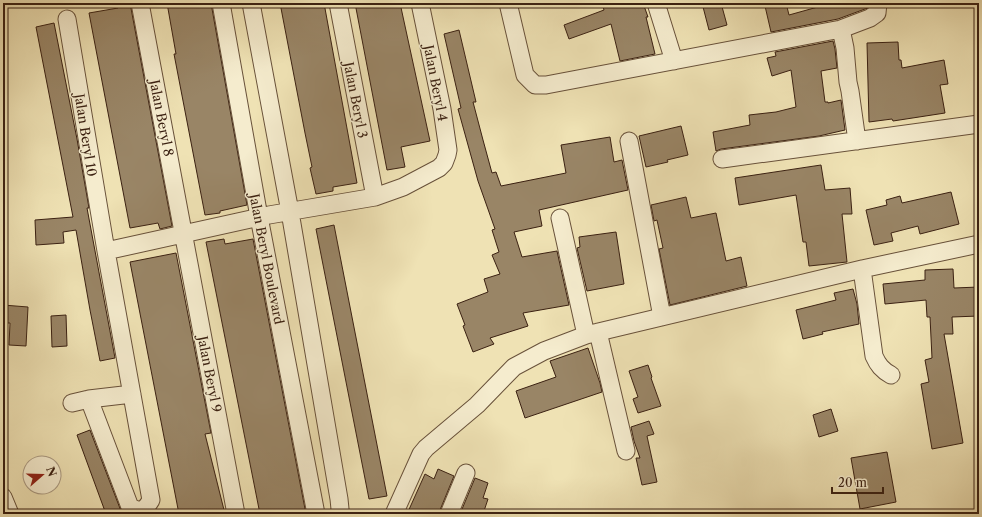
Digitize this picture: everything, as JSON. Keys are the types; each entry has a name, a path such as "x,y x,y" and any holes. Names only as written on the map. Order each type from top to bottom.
{"street":[{"name":"Jalan Beryl 8","path":"140,3 183,233"},
{"name":"Jalan Beryl Boulevard","path":"221,3 275,214 332,464 339,499 339,514"},
{"name":"Jalan Beryl Boulevard","path":"251,3 275,214 316,514"},
{"name":"Jalan Beryl 3","path":"338,3 375,197"},
{"name":"Jalan Beryl 4","path":"375,197 403,187 439,168 444,163 447,155 448,150 442,109 420,3"},
{"path":"508,3 525,75 535,85 546,85 841,29 870,18 877,13 878,3"},
{"path":"656,3 674,61"},
{"name":"Jalan Beryl 10","path":"67,19 106,251"},
{"path":"841,29 845,48 848,82 857,141"},
{"path":"722,159 979,124"},
{"path":"629,141 662,317"},
{"path":"89,399 130,507 136,510 146,508 151,500 106,251 275,214 375,197"},
{"path":"560,218 626,451"},
{"name":"Jalan Beryl 9","path":"183,233 236,514"},
{"path":"394,514 421,454 426,448 477,405 514,367 544,351 592,334 862,269 979,244"},
{"path":"862,269 874,356 878,364 885,372 891,375"},
{"path":"72,402 132,394"},
{"path":"449,514 466,473"},
{"path":"3,497 10,514"}],"building":[{"path":"117,3 130,3 172,226 160,229 158,223 130,228 89,13 118,8"},
{"path":"167,3 211,3 247,205 220,211 220,213 205,215 174,54 176,54"},
{"path":"280,3 324,3 357,183 333,187 333,191 316,194"},
{"path":"355,3 400,3 430,141 401,147 405,167 387,170"},
{"path":"602,3 643,3 648,17 646,17 655,54 620,61 611,24 569,39 564,25 604,10"},
{"path":"702,3 721,3 727,25 709,30"},
{"path":"786,3 789,15 832,3 868,3 868,8 838,19 771,32 765,6"},
{"path":"54,23 77,139 89,208 87,208 115,358 100,361 76,230 63,232 64,243 36,245 35,220 73,217 36,27"},
{"path":"459,30 476,102 473,102 483,140 492,173 496,172 501,186 566,173 561,145 610,137 614,162 622,160 628,190 539,210 542,226 514,232 522,257 557,251 569,305 523,313 528,326 490,338 494,344 473,352 463,326 465,325 457,304 488,292 484,279 500,274 492,255 499,252 492,230 495,229 478,181 458,109 461,108 444,34"},
{"path":"833,41 837,68 821,71 825,102 828,103 841,100 845,130 819,136 721,149 716,151 713,132 750,125 749,115 776,112 796,107 791,70 772,76 767,58 776,56 775,52"},
{"path":"898,42 899,60 901,60 902,68 944,60 948,84 940,85 945,113 893,121 892,119 869,122 867,43"},
{"path":"681,126 688,155 667,160 668,162 646,167 639,136"},
{"path":"821,165 825,190 850,188 852,214 842,214 847,262 809,266 806,242 803,242 796,195 739,205 735,178"},
{"path":"951,192 959,224 920,234 918,226 891,233 893,241 874,245 866,210 887,205 886,200 900,196 902,203"},
{"path":"686,197 691,218 716,213 726,261 741,257 747,286 670,305 659,249 663,248 657,220 654,221 651,205"},
{"path":"334,225 387,496 369,499 316,229"},
{"path":"616,232 624,284 587,291 577,248 580,247 579,237"},
{"path":"224,239 225,244 253,239 306,514 260,514 206,242"},
{"path":"176,253 211,433 205,434 225,514 179,514 130,262"},
{"path":"953,269 954,288 979,287 979,316 952,317 953,334 944,334 963,443 932,449 921,384 929,382 925,360 932,358 930,317 927,317 926,300 885,304 883,284 925,280 925,270"},
{"path":"853,289 857,304 859,324 822,332 823,334 803,339 796,310 836,300 834,293"},
{"path":"3,305 28,307 26,346 9,345 10,323 3,323"},
{"path":"66,315 67,346 52,347 51,316"},
{"path":"588,348 602,392 525,418 516,391 556,377 550,361"},
{"path":"648,365 661,406 638,413 633,399 638,397 629,371"},
{"path":"831,409 838,431 819,437 813,415"},
{"path":"649,421 654,434 647,436 657,482 642,485 636,458 640,458 631,427"},
{"path":"90,430 123,514 106,514 77,435"},
{"path":"887,452 896,502 860,509 851,458"},
{"path":"438,469 454,476 439,514 407,514 425,474 434,479"},
{"path":"475,478 488,483 483,498 488,499 483,514 460,514"}]}
